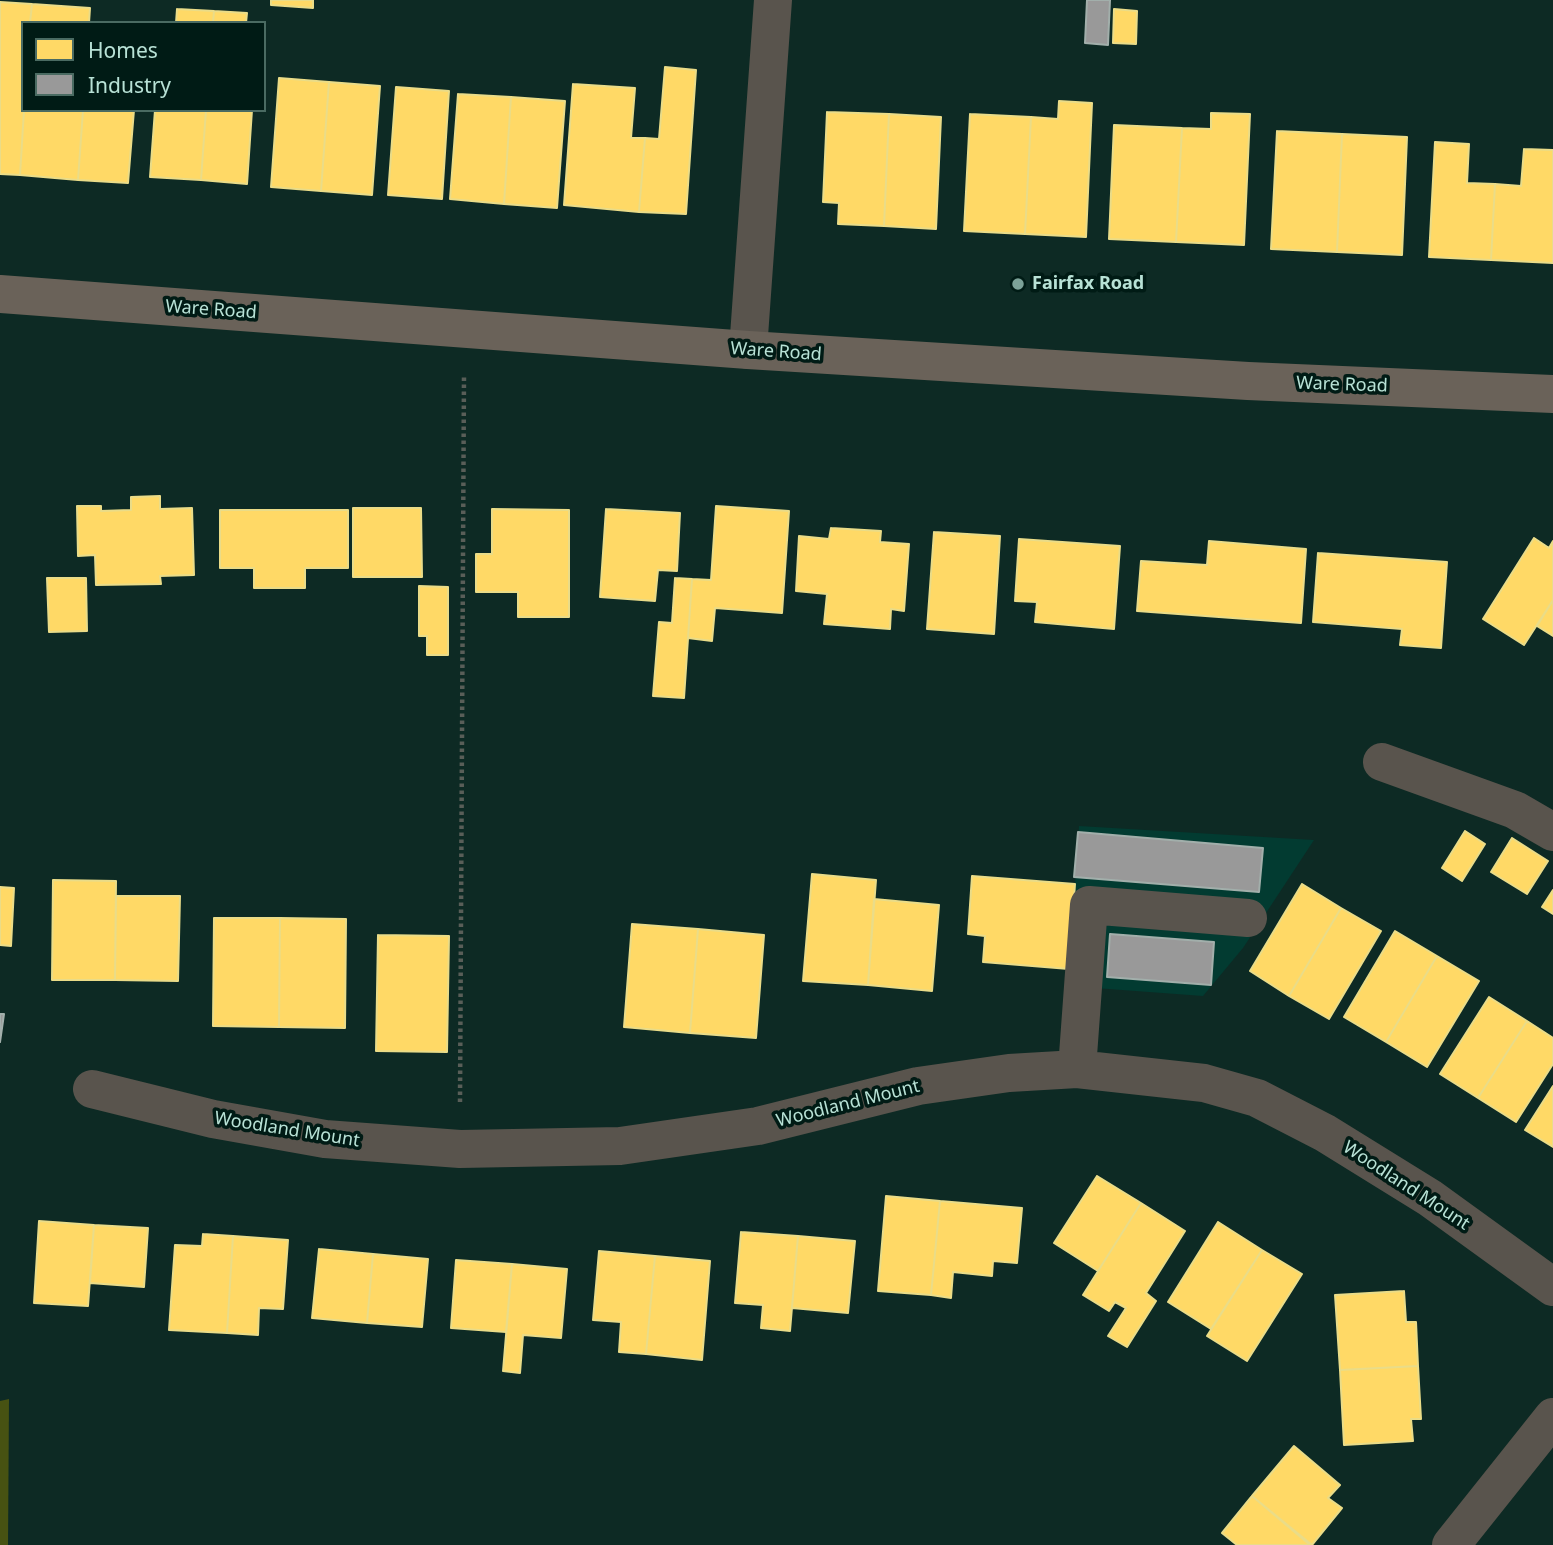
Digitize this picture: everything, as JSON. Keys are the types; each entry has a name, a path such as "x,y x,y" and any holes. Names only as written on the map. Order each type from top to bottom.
{"main road":[{"name":"Ware Road","path":"0,294 748,350 1248,381 1553,394"}],"street":[{"path":"748,350 773,0"},
{"path":"1382,762 1515,810 1553,832"},
{"path":"1077,1069 1089,905 1248,918"},
{"name":"Woodland Mount","path":"92,1089 213,1119 325,1139 460,1149 607,1147 758,1126 918,1086 1009,1073 1077,1069 1204,1083 1257,1098 1325,1133 1430,1198 1553,1287"},
{"path":"1451,1545 1553,1418"}],"path":[{"path":"460,1107 464,386"}],"shaded area":[{"path":"1079,826 1314,840 1243,948 1203,996 1068,986"}],"green space":[{"path":"9,1399 8,1545 0,1545 0,1401"}],"building: Homes":[{"path":"271,0 313,0 313,8 271,5"},
{"path":"0,2 32,4 30,21 21,21 21,112 24,112 20,175 0,174"},
{"path":"32,4 90,8 89,21 30,21"},
{"path":"177,9 214,11 213,21 176,21"},
{"path":"1114,9 1137,11 1136,44 1113,43"},
{"path":"214,11 247,13 246,21 213,21"},
{"path":"665,67 696,70 686,214 639,212 645,138 659,139"},
{"path":"279,78 329,82 321,191 271,187"},
{"path":"329,82 380,86 372,195 321,191"},
{"path":"573,84 635,88 631,138 645,138 639,212 564,205"},
{"path":"396,87 449,91 442,199 388,195"},
{"path":"458,94 511,97 504,204 450,199"},
{"path":"511,97 565,101 557,208 504,204"},
{"path":"1059,101 1092,103 1086,237 1025,234 1031,117 1058,119"},
{"path":"24,112 83,112 78,180 20,175"},
{"path":"83,112 134,112 128,183 78,180"},
{"path":"155,112 206,112 201,180 150,177"},
{"path":"206,112 252,112 247,184 201,180"},
{"path":"827,112 889,114 884,226 838,224 839,203 823,202"},
{"path":"1211,113 1250,114 1244,245 1176,242 1182,128 1211,129"},
{"path":"889,114 941,117 936,229 884,226"},
{"path":"970,114 1031,117 1025,234 964,231"},
{"path":"1114,125 1182,128 1176,242 1109,239"},
{"path":"1277,131 1342,134 1337,252 1271,249"},
{"path":"1342,134 1407,137 1402,255 1337,252"},
{"path":"1435,142 1469,144 1467,183 1495,184 1491,260 1429,257"},
{"path":"1524,149 1553,150 1553,263 1491,260 1495,184 1521,186"},
{"path":"160,496 160,509 192,508 194,575 160,576 161,584 96,585 95,555 78,556 77,506 101,506 101,511 131,510 131,497"},
{"path":"716,506 789,511 782,613 715,608 712,641 688,638 692,579 711,580"},
{"path":"353,508 421,508 422,577 353,577"},
{"path":"492,509 569,510 569,617 518,617 518,592 476,592 476,554 492,554"},
{"path":"606,509 680,513 677,571 658,570 655,601 600,597"},
{"path":"220,510 348,510 348,568 305,568 305,588 254,588 254,568 220,568"},
{"path":"831,528 881,531 880,542 909,544 904,611 891,609 890,629 824,624 827,594 796,591 799,536 829,539"},
{"path":"934,532 1000,536 994,634 927,629"},
{"path":"1534,538 1549,548 1553,541 1553,600 1524,645 1483,619"},
{"path":"1019,539 1120,546 1114,629 1035,622 1037,602 1015,601"},
{"path":"1209,541 1306,549 1301,623 1137,611 1141,561 1207,565"},
{"path":"1318,553 1447,562 1441,648 1400,645 1402,629 1313,622"},
{"path":"47,578 86,578 87,631 49,632"},
{"path":"675,578 692,579 684,698 653,696 659,622 672,623"},
{"path":"419,586 448,587 448,655 427,655 427,636 419,636"},
{"path":"1553,600 1553,636 1537,626"},
{"path":"1465,831 1485,844 1462,881 1442,868"},
{"path":"1512,838 1548,861 1527,894 1491,872"},
{"path":"812,874 876,880 868,985 803,981"},
{"path":"972,876 1075,884 1069,969 983,962 985,936 968,934"},
{"path":"53,880 116,881 115,980 52,980"},
{"path":"1302,884 1341,908 1289,996 1250,971"},
{"path":"0,887 14,888 11,946 0,945"},
{"path":"1553,890 1553,914 1542,907"},
{"path":"116,896 180,896 178,981 115,980"},
{"path":"874,899 939,905 932,991 868,985"},
{"path":"1341,908 1381,931 1329,1019 1289,996"},
{"path":"214,918 280,918 279,1027 213,1026"},
{"path":"280,918 346,919 345,1028 279,1027"},
{"path":"632,924 698,929 690,1033 624,1027"},
{"path":"698,929 764,935 756,1038 690,1033"},
{"path":"1395,931 1437,956 1386,1042 1344,1017"},
{"path":"378,935 449,936 447,1052 376,1051"},
{"path":"1437,956 1479,981 1427,1067 1386,1042"},
{"path":"1489,997 1527,1021 1478,1098 1440,1074"},
{"path":"1527,1021 1553,1038 1553,1064 1516,1122 1478,1098"},
{"path":"1553,1086 1553,1147 1525,1130"},
{"path":"1097,1176 1141,1203 1098,1271 1054,1243"},
{"path":"886,1196 940,1201 931,1295 878,1291"},
{"path":"940,1201 1022,1208 1017,1263 993,1261 992,1276 953,1272 951,1298 931,1295"},
{"path":"1141,1203 1185,1231 1146,1293 1156,1301 1127,1347 1108,1336 1126,1308 1115,1302 1109,1311 1083,1295"},
{"path":"39,1221 94,1225 88,1306 34,1303"},
{"path":"1218,1222 1262,1250 1211,1329 1168,1302"},
{"path":"94,1225 148,1228 144,1287 90,1283"},
{"path":"741,1232 798,1236 790,1331 761,1328 763,1305 735,1303"},
{"path":"203,1234 233,1236 227,1333 169,1330 175,1245 202,1246"},
{"path":"233,1236 288,1240 283,1309 259,1308 258,1335 227,1333"},
{"path":"798,1236 855,1241 848,1313 792,1308"},
{"path":"319,1249 373,1254 367,1323 312,1318"},
{"path":"1262,1250 1302,1274 1247,1361 1207,1336"},
{"path":"599,1251 655,1256 646,1354 619,1352 621,1322 593,1320"},
{"path":"373,1254 428,1259 422,1327 367,1323"},
{"path":"655,1256 710,1261 702,1360 646,1354"},
{"path":"456,1260 512,1264 506,1332 451,1328"},
{"path":"512,1264 567,1269 561,1338 523,1335 520,1373 503,1371"},
{"path":"1404,1291 1406,1322 1416,1322 1418,1366 1340,1370 1335,1295"},
{"path":"1418,1366 1421,1419 1411,1419 1413,1441 1344,1445 1340,1370"},
{"path":"1294,1446 1340,1485 1328,1498 1342,1508 1312,1545 1252,1496"},
{"path":"1252,1496 1310,1545 1237,1545 1222,1533"}],"building: Industry":[{"path":"1087,0 1110,0 1108,45 1085,43"},
{"path":"1078,832 1263,848 1259,892 1074,877"},
{"path":"1110,934 1214,942 1211,985 1107,977"},
{"path":"0,1014 4,1014 0,1042"}],"place":[{"name":"Fairfax Road","path":"1018,284"}]}
